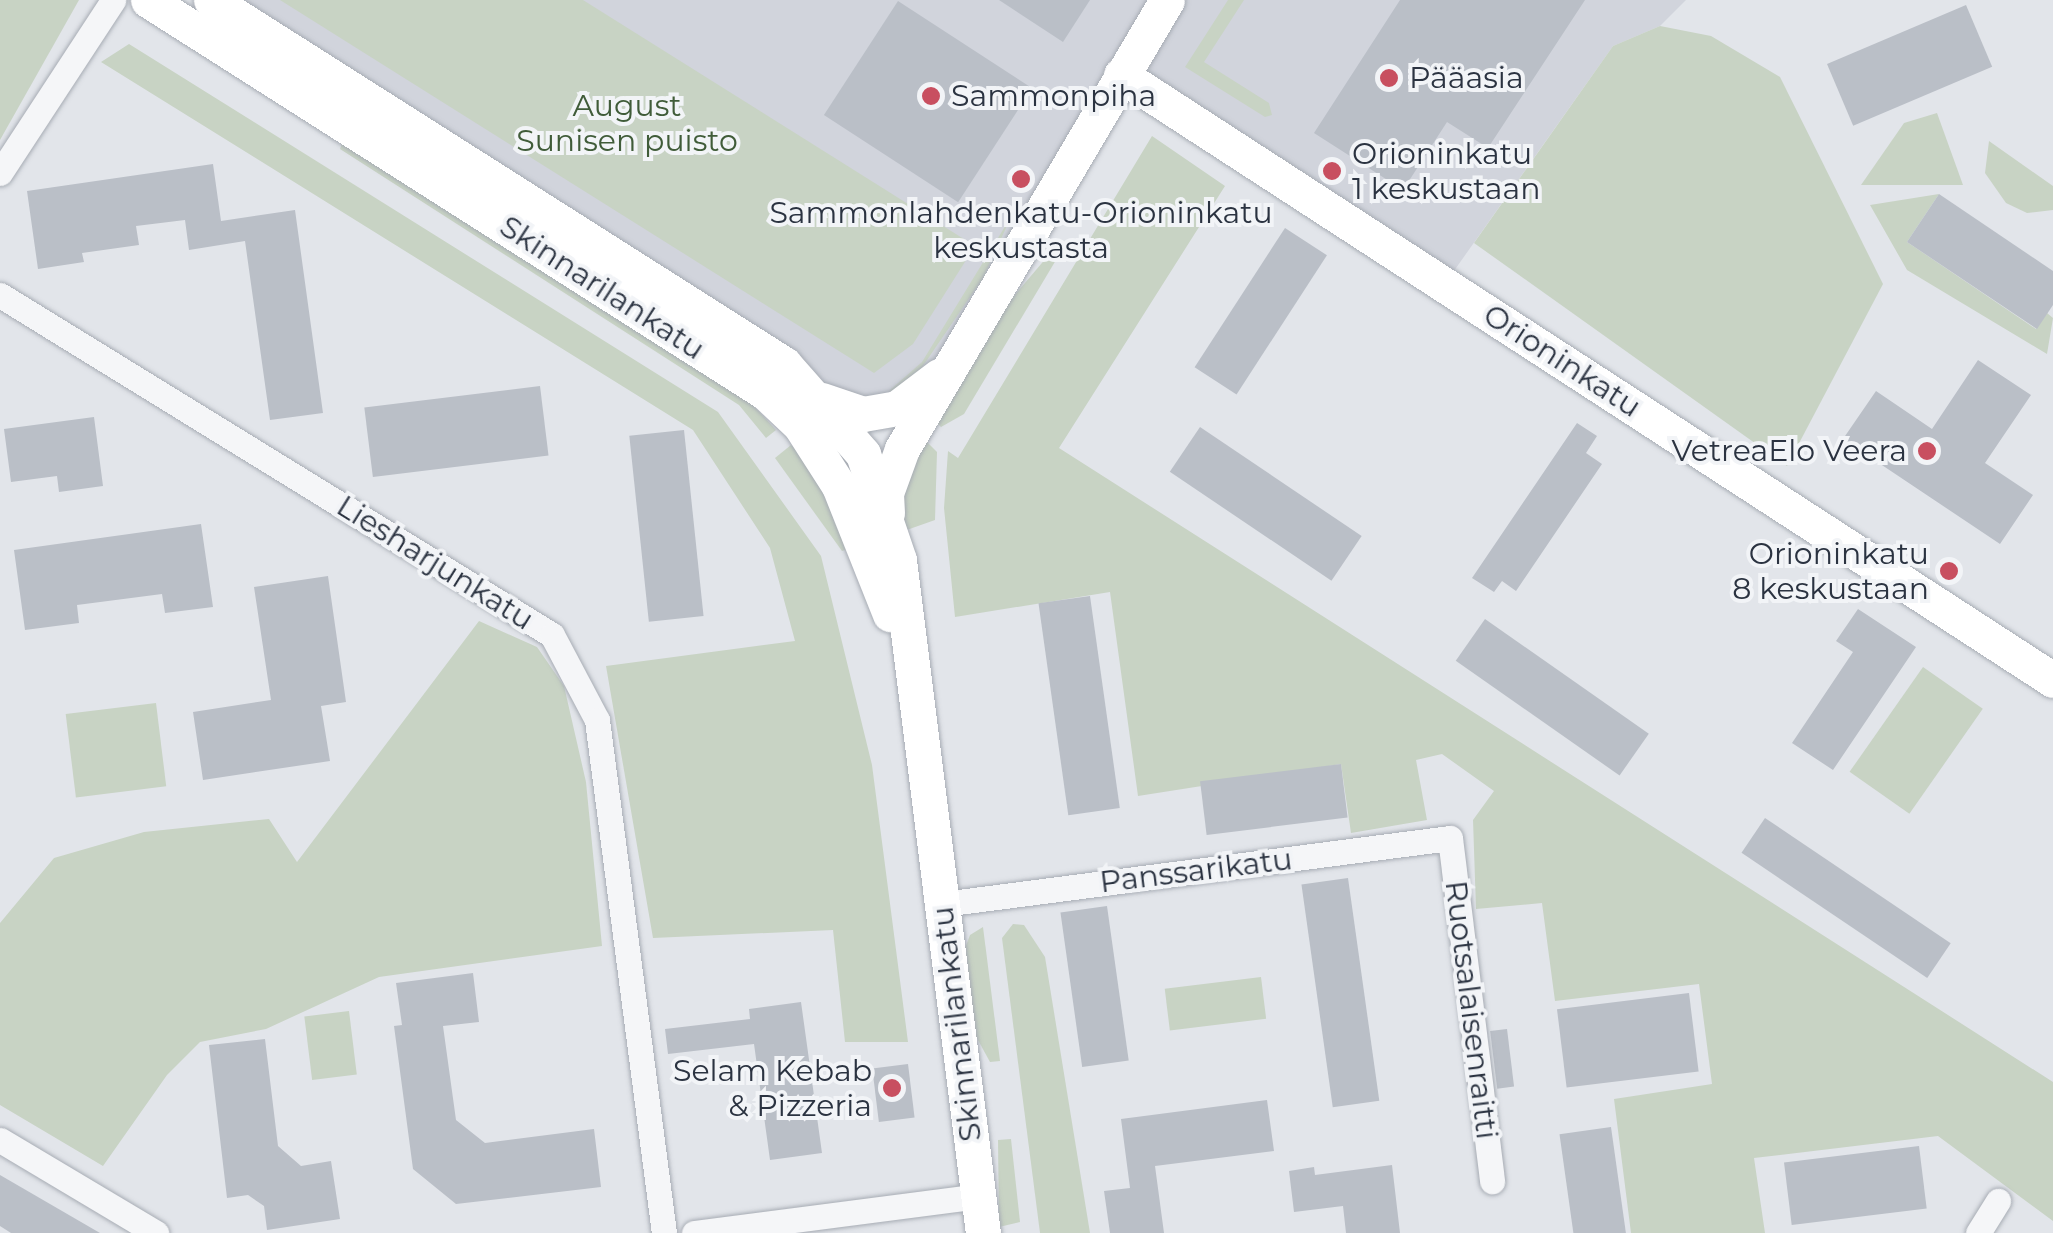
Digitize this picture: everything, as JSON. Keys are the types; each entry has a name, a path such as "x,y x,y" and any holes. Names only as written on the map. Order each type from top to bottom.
{"main road":[{"name":"Skinnarilankatu","path":"148,0 766,393 811,413 863,460 887,521 918,696 982,1233"},
{"name":"Skinnarilankatu","path":"210,0 784,364 811,413 918,696"},
{"path":"887,521 886,493 902,449 1167,0"},
{"name":"Orioninkatu","path":"1121,74 2053,680"},
{"path":"846,504 863,460 896,408 944,372"},
{"path":"811,413 863,414 896,408"},
{"path":"863,460 902,449"}],"street":[{"path":"0,172 113,0"},
{"name":"Liesharjunkatu","path":"0,294 552,635 597,720 664,1233"},
{"name":"Panssarikatu","path":"942,904 1450,838"},
{"name":"Ruotsalaisenraitti","path":"1450,838 1492,1181"},
{"path":"0,1140 156,1233"},
{"path":"694,1233 978,1196"},
{"path":"1978,1233 1998,1202"}],"shaded area":[{"path":"211,0 1686,0 1660,26 1613,46 1444,285 1121,75 944,372 863,414"}],"green space":[{"path":"0,0 79,0 0,140"},
{"name":"August Sunisen puisto","path":"280,0 583,0 975,246 913,344 874,373"},
{"path":"1228,0 1244,0 1204,62 1269,103 1272,115 1265,117 1185,67"},
{"path":"1660,26 1711,36 1780,77 1883,284 1787,466 1474,243 1613,46"},
{"path":"129,44 718,412 821,556 872,765 908,1042 845,1042 833,930 653,938 606,666 795,641 770,548 693,430 101,62"},
{"path":"1937,113 1963,185 1861,185 1904,123"},
{"path":"1152,136 1225,186 1059,448 2053,1082 2053,1221 1938,1136 1754,1158 1765,1233 1631,1233 1614,1099 1712,1084 1699,984 1555,1001 1542,903 1476,909 1473,820 1494,791 1442,754 1416,760 1427,820 1351,833 1341,764 1138,796 1110,592 955,617 944,508 948,451 958,458"},
{"path":"344,138 743,394 776,430 766,438 739,405 340,149"},
{"path":"1989,141 2053,186 2053,210 2027,213 2006,203 1985,173"},
{"path":"1939,194 1907,242 2036,329 2047,313 2053,318 2047,354 1907,270 1870,205"},
{"path":"1012,215 983,278 912,382 893,398 890,390 922,362"},
{"path":"1047,257 1056,260 964,414 941,427 936,422 997,316"},
{"path":"922,437 937,452 935,520 901,532 896,513"},
{"path":"791,445 806,459 855,547 842,551 775,458"},
{"path":"479,621 537,647 564,686 586,782 602,946 379,977 266,1029 200,1042 167,1075 103,1166 0,1105 0,923 54,858 144,832 269,819 297,862"},
{"path":"1923,667 1983,709 1909,814 1850,772"},
{"path":"156,703 166,786 76,797 66,714"},
{"path":"1013,924 1024,925 1045,957 1090,1233 1040,1233 1002,938"},
{"path":"983,927 1000,1061 990,1062 973,1031 964,951 970,935"},
{"path":"1261,977 1266,1019 1170,1031 1165,989"},
{"path":"349,1011 357,1075 312,1080 304,1016"},
{"path":"1011,1139 1020,1222 999,1227 998,1140"}],"building":[{"path":"999,0 1090,0 1063,42"},
{"path":"1400,0 1585,0 1488,148 1447,122 1403,190 1314,133"},
{"name":"Sammonpiha","path":"898,1 1032,88 958,202 824,115"},
{"path":"1966,5 1992,67 1853,126 1827,64"},
{"path":"213,164 221,221 295,210 323,413 270,420 245,241 189,250 185,220 136,226 139,245 82,253 84,262 38,269 27,191"},
{"path":"1939,194 2053,271 2053,305 2037,329 1907,242"},
{"path":"1285,228 1327,255 1237,394 1195,367"},
{"name":"VetreaElo Veera","path":"1978,360 2031,395 1985,463 2033,495 2000,544 1843,439 1876,391 1932,429"},
{"path":"540,386 549,455 373,477 364,408"},
{"path":"94,417 103,486 59,492 57,476 11,482 4,429"},
{"path":"1577,423 1597,436 1586,453 1602,464 1516,591 1502,581 1494,592 1472,578"},
{"path":"1200,427 1362,536 1331,581 1170,472"},
{"path":"684,430 704,616 649,622 629,436"},
{"path":"201,524 213,607 165,613 162,594 77,605 79,623 25,630 14,550"},
{"path":"328,576 346,702 321,706 330,761 203,780 193,712 271,700 254,587"},
{"path":"1090,596 1120,808 1068,815 1039,603"},
{"path":"1858,609 1916,647 1833,770 1792,743 1853,652 1836,641"},
{"path":"1485,619 1649,734 1620,775 1456,661"},
{"path":"1341,764 1348,818 1207,835 1200,781"},
{"path":"1765,818 1951,943 1927,978 1742,853"},
{"path":"1348,878 1379,1101 1333,1107 1301,885"},
{"path":"1107,906 1129,1060 1082,1067 1060,913"},
{"path":"473,973 479,1022 443,1026 456,1120 485,1143 594,1129 601,1187 456,1204 413,1169 394,1026 402,1025 396,983"},
{"path":"1689,993 1699,1071 1567,1088 1557,1009"},
{"path":"801,1002 822,1153 770,1160 754,1044 668,1054 665,1029 750,1019 749,1009"},
{"path":"1507,1029 1514,1087 1497,1089 1490,1031"},
{"path":"265,1039 278,1146 301,1166 331,1161 340,1219 267,1230 264,1206 248,1195 227,1198 209,1045"},
{"path":"908,1064 915,1118 879,1122 872,1068"},
{"path":"1267,1100 1274,1151 1155,1166 1164,1233 1110,1233 1104,1191 1130,1188 1121,1119"},
{"path":"1611,1127 1626,1233 1573,1233 1560,1134"},
{"path":"1919,1146 1927,1209 1792,1225 1784,1163"},
{"path":"1392,1165 1400,1233 1346,1233 1343,1206 1294,1212 1289,1171 1314,1167 1315,1175"},
{"path":"0,1175 100,1233 11,1233 0,1226"}],"place":[{"name":"Pääasia","path":"1389,78"},
{"name":"Sammonpiha","path":"931,96"},
{"name":"Orioninkatu 1 keskustaan","path":"1332,171"},
{"name":"Sammonlahdenkatu-Orioninkatu keskustasta","path":"1021,179"},
{"name":"VetreaElo Veera","path":"1927,451"},
{"name":"Orioninkatu 8 keskustaan","path":"1949,571"},
{"name":"Selam Kebab & Pizzeria","path":"892,1088"}]}
